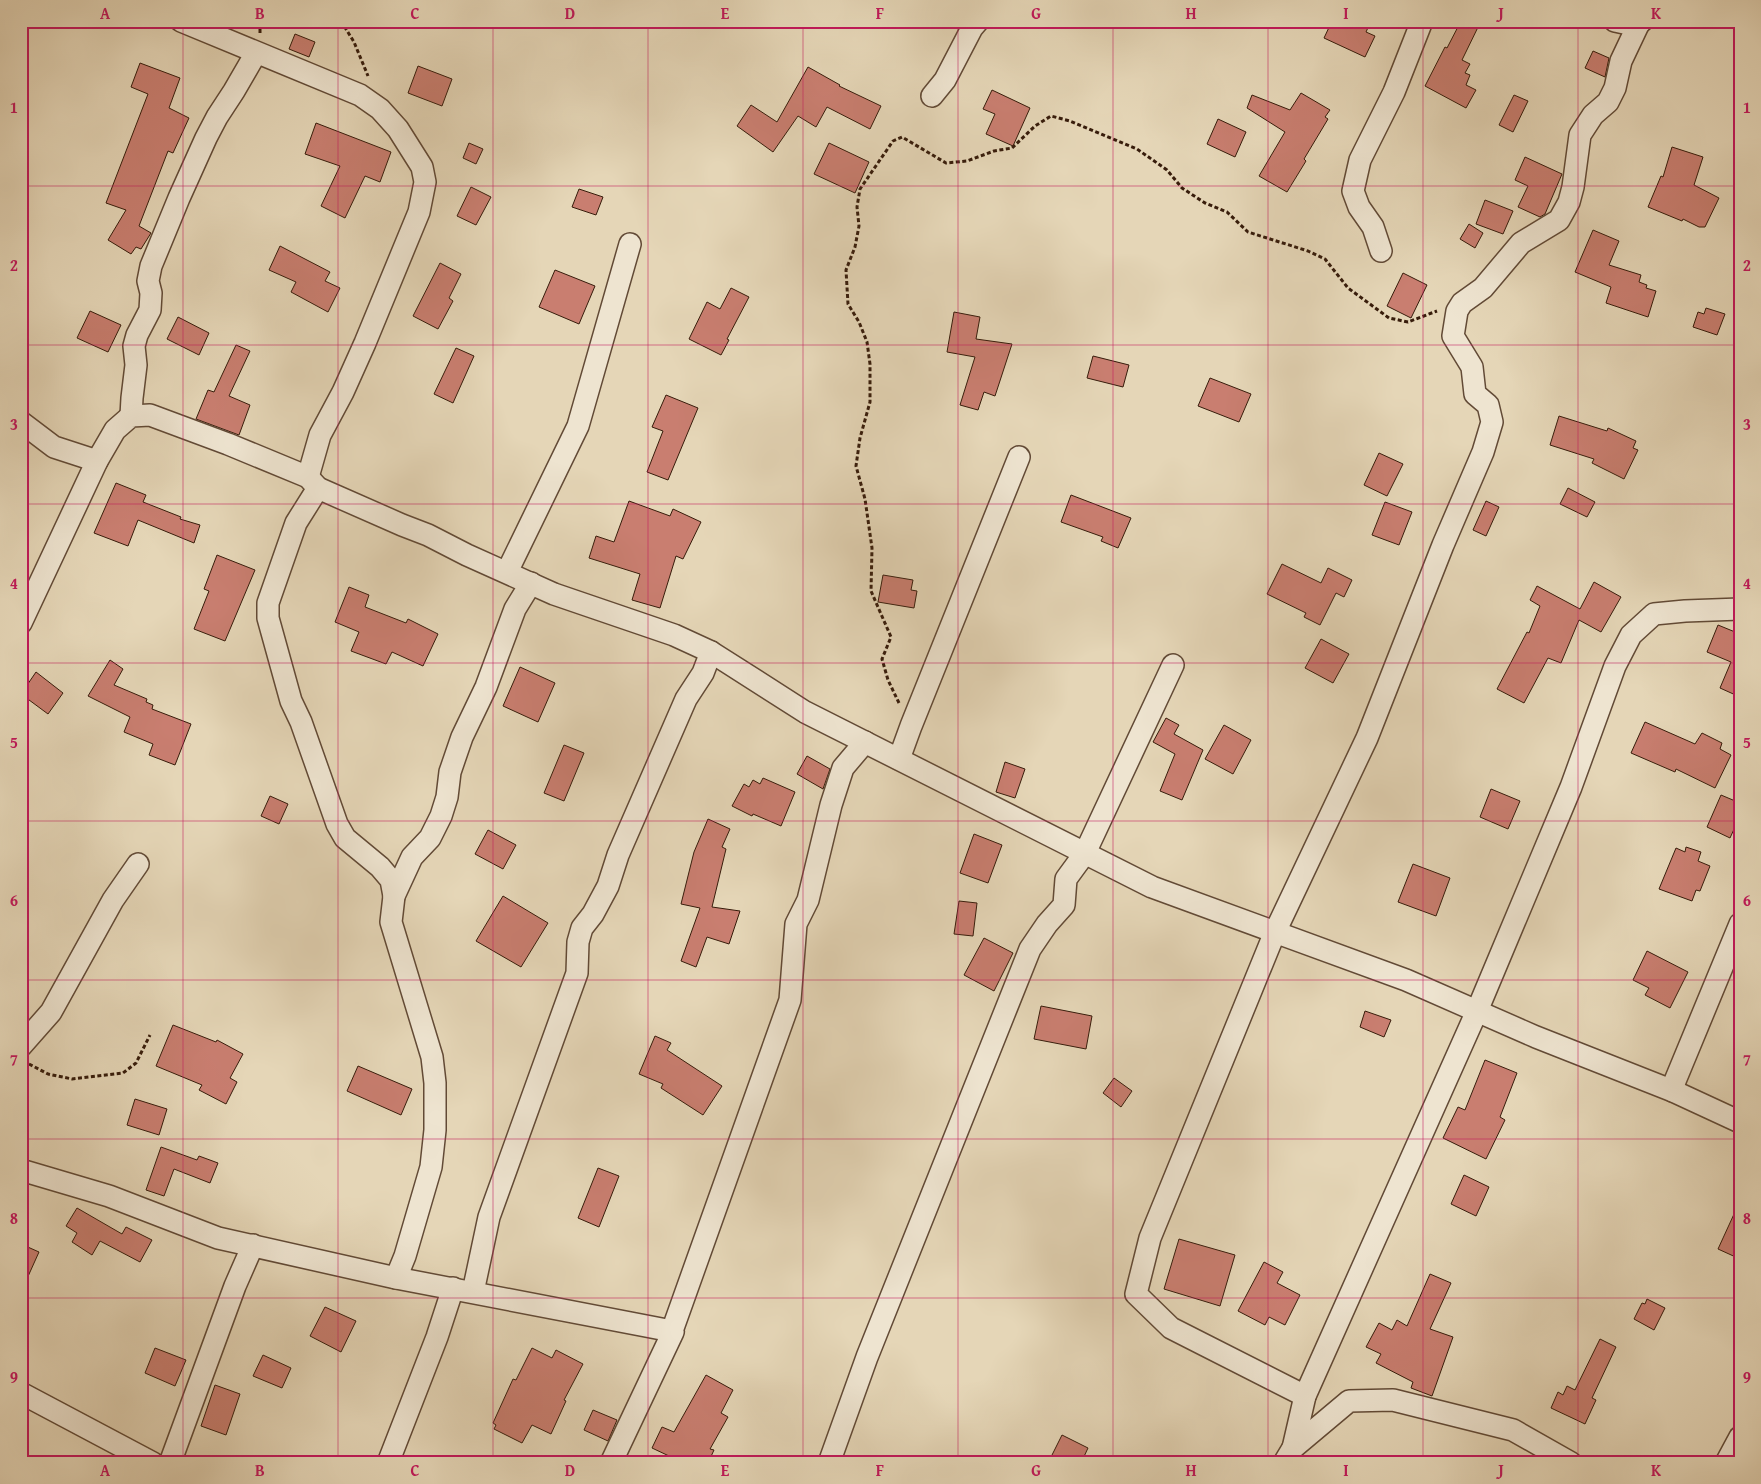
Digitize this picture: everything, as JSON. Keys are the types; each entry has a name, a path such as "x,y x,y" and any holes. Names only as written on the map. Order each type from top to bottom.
{"street":[{"path":"181,21 360,95 380,110 398,129 422,167 425,182 419,212 365,343 343,392 320,434 313,482 296,523 268,603 268,618 291,701 301,722 337,824 346,838 380,867 391,880 394,896 391,922 432,1057 435,1083 435,1130 430,1167 405,1256 396,1278"},
{"path":"932,96 945,80 972,28 978,21"},
{"path":"1381,252 1373,227 1359,206 1353,191 1360,160 1394,92 1422,21"},
{"path":"1615,21 1630,24 1640,22"},
{"path":"1305,1396 1171,1328 1136,1294 1150,1238 1275,932 1367,738 1444,545 1484,452 1492,422 1488,405 1475,394 1472,366 1453,336 1457,311 1462,303 1482,288 1521,243 1559,220 1569,202 1573,187 1580,135 1593,115 1608,102 1616,88 1620,61 1640,22"},
{"path":"131,416 136,365 134,346 137,335 150,310 151,293 148,281 151,266 178,198 206,138 256,52"},
{"path":"507,572 578,426 630,244"},
{"path":"21,623 96,461 115,430 131,416 150,415 228,444 554,594 674,634 711,652 805,712 1152,888 1406,980 1536,1037 1740,1110"},
{"path":"21,422 54,447 96,461"},
{"path":"899,759 1019,457"},
{"path":"394,896 412,857 430,838 441,816 447,797 450,772 462,737 486,687 515,609 531,583"},
{"path":"1289,1455 1305,1396 1477,1011 1571,787 1615,666 1631,635 1654,614 1685,610 1740,609"},
{"path":"388,1463 437,1337 463,1290 577,973 578,942 582,928 593,914 608,886 618,855 686,699 703,673 711,652"},
{"path":"829,1463 867,1357 1030,949 1047,924 1064,904 1066,879 1085,853 1173,666"},
{"path":"611,1463 674,1332 672,1331 790,1000 796,924 808,900 834,796 843,768 865,742"},
{"path":"21,1046 51,1012 113,900 138,864"},
{"path":"1674,1086 1740,924"},
{"path":"1674,1086 1740,1122"},
{"path":"21,1170 109,1196 218,1238 396,1278 672,1331"},
{"path":"170,1463 235,1286 253,1245"},
{"path":"21,1393 153,1463"},
{"path":"1289,1455 1349,1402 1392,1400 1513,1430 1571,1463"},
{"path":"1726,1463 1740,1437"}],"path":[{"path":"341,21 354,42 380,110"},
{"path":"911,726 888,680 882,659 891,637 871,591 872,548 856,466 860,438 870,402 870,364 867,342 859,322 848,304 846,287 846,270 855,247 859,226 857,207 860,189 893,141 902,137 946,163 967,161 1012,148 1035,126 1051,116 1070,121 1136,149 1167,170 1182,188 1205,203 1227,212 1248,232 1308,251 1325,259 1348,288 1389,318 1408,322 1429,313 1462,303"},
{"path":"21,1061 48,1074 72,1079 123,1073 136,1063 150,1035"}],"building":[{"path":"1332,21 1371,21 1366,32 1375,36 1365,57 1324,38"},
{"path":"1461,21 1481,21 1462,60 1470,64 1465,73 1470,75 1466,85 1476,90 1466,108 1425,86"},
{"path":"295,34 315,42 309,57 289,49"},
{"path":"1593,51 1609,58 1605,77 1585,68"},
{"path":"140,63 180,78 169,108 189,118 173,153 168,151 139,226 151,233 141,249 136,247 131,254 108,240 126,210 106,203 148,94 131,87"},
{"path":"418,66 452,79 442,106 408,93"},
{"path":"808,67 839,86 881,106 870,129 827,107 816,127 798,116 773,152 737,126 751,105 777,122"},
{"path":"992,90 1030,108 1013,146 986,134 995,114 983,109"},
{"path":"1301,93 1330,110 1325,117 1328,119 1304,159 1306,161 1287,192 1259,176 1285,132 1247,108 1252,95 1290,110"},
{"path":"1514,95 1528,101 1513,132 1499,125"},
{"path":"1218,119 1246,132 1235,157 1207,144"},
{"path":"316,123 391,152 380,182 365,176 345,218 321,206 340,166 305,154"},
{"path":"469,143 483,149 476,164 463,158"},
{"path":"829,143 869,162 855,193 814,174"},
{"path":"1672,147 1703,157 1694,185 1719,198 1705,227 1699,227 1683,219 1682,221 1648,207 1661,176 1663,177"},
{"path":"1525,157 1562,174 1545,214 1540,217 1518,207 1528,186 1515,180"},
{"path":"471,187 491,197 476,225 457,216"},
{"path":"579,189 603,197 596,215 572,207"},
{"path":"1485,200 1513,211 1503,234 1476,224"},
{"path":"1469,224 1483,233 1475,248 1460,239"},
{"path":"1593,230 1619,241 1609,265 1641,275 1639,282 1647,285 1646,288 1656,291 1648,317 1606,303 1611,287 1575,272"},
{"path":"280,246 330,272 325,281 340,288 328,312 291,292 296,282 269,270"},
{"path":"440,263 461,274 449,298 453,301 438,329 413,316"},
{"path":"555,270 595,286 579,324 539,307"},
{"path":"1403,273 1427,285 1411,318 1387,306"},
{"path":"731,288 749,297 727,339 729,340 721,355 689,339 707,302 720,309"},
{"path":"1706,308 1725,314 1717,335 1693,327 1698,312 1704,314"},
{"path":"90,311 121,325 108,352 77,338"},
{"path":"954,312 980,317 976,339 1012,344 995,396 984,392 978,410 960,405 975,357 947,352"},
{"path":"178,317 209,333 199,355 167,339"},
{"path":"236,345 250,351 229,396 250,405 239,435 196,419 208,390 214,392"},
{"path":"456,348 474,356 453,403 434,394"},
{"path":"1093,356 1129,365 1123,387 1087,378"},
{"path":"1210,378 1251,394 1239,422 1198,406"},
{"path":"666,395 698,408 668,480 647,472 663,431 652,427"},
{"path":"1559,416 1607,431 1608,428 1636,441 1633,448 1638,450 1624,479 1592,463 1594,459 1550,445"},
{"path":"1379,453 1403,464 1387,496 1364,485"},
{"path":"116,483 146,495 143,502 181,517 180,519 200,525 194,543 138,520 128,546 94,533"},
{"path":"1568,488 1595,502 1587,517 1560,504"},
{"path":"1071,495 1131,518 1118,548 1101,541 1103,537 1061,522"},
{"path":"629,501 670,516 673,509 701,522 683,559 676,556 660,608 632,600 640,574 589,558 596,536 614,542"},
{"path":"1486,501 1499,507 1486,536 1473,530"},
{"path":"1385,502 1412,512 1399,545 1372,535"},
{"path":"217,555 255,570 225,641 194,629 209,591 204,589"},
{"path":"1282,564 1321,583 1328,568 1352,580 1344,597 1336,593 1320,625 1304,617 1306,613 1267,594"},
{"path":"883,575 913,580 911,590 917,591 914,608 878,602"},
{"path":"1594,582 1621,597 1601,632 1579,620 1561,663 1548,658 1524,703 1497,689 1527,632 1529,633 1540,606 1530,600 1537,586 1580,609"},
{"path":"349,587 369,595 365,607 406,623 408,619 438,634 423,666 392,652 386,664 351,651 359,632 335,622"},
{"path":"1718,625 1740,634 1740,697 1720,688 1731,662 1707,652"},
{"path":"1321,639 1349,654 1333,683 1305,668"},
{"path":"110,660 123,669 114,685 147,699 146,702 153,705 152,709 191,724 175,765 149,755 153,744 124,732 130,717 88,696"},
{"path":"520,667 555,683 538,722 503,706"},
{"path":"36,672 63,693 48,714 21,694"},
{"path":"1166,718 1179,725 1174,734 1203,750 1182,800 1160,791 1175,754 1153,742"},
{"path":"1645,722 1695,744 1702,733 1722,743 1720,749 1731,755 1715,788 1676,769 1675,772 1631,753"},
{"path":"1224,725 1251,740 1233,774 1205,759"},
{"path":"564,745 584,753 564,801 544,793"},
{"path":"807,756 830,769 823,789 797,774"},
{"path":"1005,762 1025,769 1015,798 996,792"},
{"path":"763,778 795,792 781,826 753,814 752,816 732,806 744,784 749,787 753,780 760,784"},
{"path":"1491,789 1520,801 1508,829 1480,817"},
{"path":"1721,795 1740,803 1740,816 1730,838 1707,827"},
{"path":"270,796 288,804 279,824 261,816"},
{"path":"708,819 730,829 722,847 726,849 712,907 740,911 729,944 707,937 696,967 681,961 700,908 681,904 694,852"},
{"path":"488,830 516,845 503,869 475,854"},
{"path":"974,834 1002,845 988,883 960,873"},
{"path":"1686,847 1701,852 1698,861 1710,866 1700,891 1696,890 1692,901 1659,889 1676,848 1685,852"},
{"path":"1413,864 1450,878 1436,916 1398,902"},
{"path":"503,896 548,923 521,967 476,941"},
{"path":"959,901 977,903 973,936 954,934"},
{"path":"984,938 1013,953 994,991 964,975"},
{"path":"1647,951 1688,972 1670,1008 1645,995 1649,988 1633,980"},
{"path":"1041,1006 1092,1016 1086,1049 1034,1039"},
{"path":"1365,1011 1391,1020 1384,1037 1360,1027"},
{"path":"173,1025 216,1042 217,1040 243,1054 230,1078 237,1082 226,1104 199,1090 202,1085 156,1066"},
{"path":"655,1036 671,1043 667,1050 722,1086 703,1115 661,1088 663,1084 639,1074"},
{"path":"1485,1060 1517,1073 1500,1117 1505,1120 1486,1159 1443,1138 1458,1107 1465,1110"},
{"path":"358,1066 412,1089 401,1115 347,1091"},
{"path":"1114,1078 1132,1091 1121,1107 1103,1093"},
{"path":"135,1099 167,1109 159,1135 127,1125"},
{"path":"161,1147 197,1160 199,1156 218,1163 210,1183 174,1169 164,1196 146,1190"},
{"path":"598,1168 619,1176 599,1227 578,1218"},
{"path":"1464,1175 1489,1187 1476,1216 1451,1204"},
{"path":"1740,1201 1740,1259 1718,1249"},
{"path":"77,1208 122,1234 126,1227 152,1240 140,1262 100,1241 92,1255 72,1242 77,1233 66,1226"},
{"path":"1179,1239 1235,1255 1220,1306 1164,1289"},
{"path":"21,1244 39,1252 21,1292"},
{"path":"1264,1262 1283,1272 1277,1283 1300,1295 1285,1325 1269,1317 1265,1325 1238,1311"},
{"path":"1430,1274 1451,1283 1430,1329 1453,1337 1432,1396 1411,1388 1413,1382 1376,1363 1381,1354 1366,1347 1379,1323 1392,1330 1397,1320 1407,1326"},
{"path":"1647,1299 1665,1308 1654,1330 1634,1319 1642,1303 1645,1304"},
{"path":"325,1307 356,1321 341,1352 310,1336"},
{"path":"1600,1339 1616,1347 1592,1398 1596,1400 1585,1424 1551,1408 1558,1392 1563,1395 1567,1386 1575,1390"},
{"path":"155,1348 186,1360 175,1386 145,1373"},
{"path":"532,1348 552,1358 556,1350 583,1364 564,1400 566,1401 551,1434 532,1425 522,1443 494,1429 496,1425 493,1423 513,1379 516,1380"},
{"path":"263,1355 291,1368 282,1388 253,1376"},
{"path":"706,1375 733,1390 721,1413 728,1417 710,1449 714,1450 708,1463 684,1463 652,1448 662,1427 674,1432"},
{"path":"215,1385 240,1394 226,1435 201,1426"},
{"path":"593,1410 617,1420 608,1441 584,1430"},
{"path":"1062,1435 1088,1448 1081,1463 1048,1463"}]}
